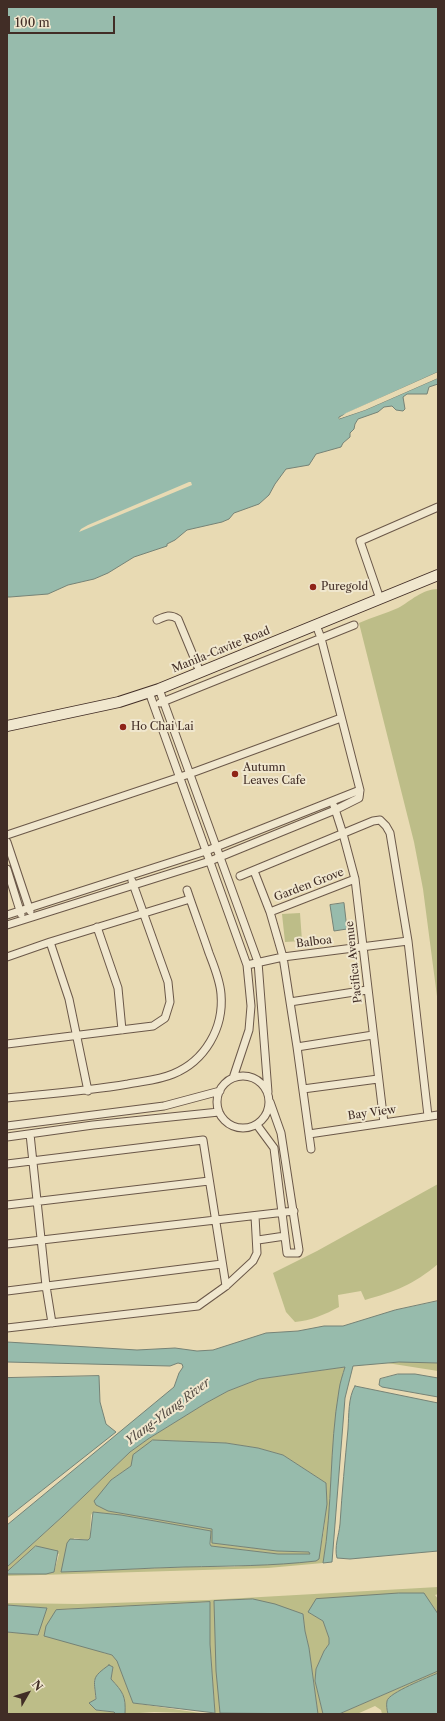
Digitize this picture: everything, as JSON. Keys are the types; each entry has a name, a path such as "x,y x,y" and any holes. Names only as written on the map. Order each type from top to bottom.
{"main road":[{"name":"Manila-Cavite Road","path":"7,726 119,702 159,689 438,575"}],"street":[{"path":"380,599 360,543 361,540 438,507"},
{"path":"157,620 168,615 172,615 178,619 200,672"},
{"path":"7,925 210,861 335,810 359,798 360,790 321,638 316,625"},
{"path":"154,705 354,625"},
{"path":"159,689 258,962 268,1092 281,1132 294,1212 299,1250 298,1253 287,1253 274,1148 257,1125"},
{"path":"149,692 248,965 251,1006 249,1030 233,1078"},
{"path":"7,835 189,774 341,718"},
{"path":"7,915 206,851 360,790"},
{"name":"Pacifica Avenue","path":"332,802 343,834 355,879 384,1123"},
{"path":"240,876 377,820 380,820 386,826 390,833 408,942 428,1116"},
{"path":"7,842 32,917"},
{"path":"7,869 23,920"},
{"path":"254,871 270,912 282,957 297,1047 311,1149"},
{"path":"7,1044 76,1037 154,1026 165,1018 170,1002 168,982 130,875"},
{"name":"Garden Grove","path":"270,912 355,879"},
{"path":"7,1098 88,1091 159,1078 173,1074 200,1055 211,1041 218,1027 221,1011 221,994 217,976 187,890"},
{"path":"7,957 143,912 190,899"},
{"path":"97,927 118,988 122,1030"},
{"path":"50,942 69,999 88,1091"},
{"name":"Balboa","path":"248,965 282,957 408,942"},
{"path":"290,1002 367,990"},
{"path":"297,1047 373,1035"},
{"path":"268,1092 257,1080 241,1076 233,1078 223,1086 220,1091 218,1098 219,1112 223,1119 235,1127 243,1129 257,1125 266,1115 270,1102"},
{"path":"303,1089 378,1079"},
{"path":"7,1126 164,1106 220,1091"},
{"path":"7,1137 93,1125 219,1112"},
{"name":"Bay View","path":"309,1134 438,1115"},
{"path":"91,1116 93,1125"},
{"path":"30,1134 46,1286 52,1322"},
{"path":"7,1164 203,1140 226,1286"},
{"path":"7,1205 209,1181"},
{"path":"7,1244 294,1212"},
{"path":"7,1328 198,1306 226,1286 253,1261 257,1253 258,1240 255,1216"},
{"path":"258,1240 285,1236"},
{"path":"7,1291 222,1264"}],"green space":[{"path":"438,589 438,1004 423,889 414,842 359,623 398,608 422,593"},
{"path":"300,913 302,941 285,942 282,914"},
{"path":"438,1184 438,1264 412,1282 376,1297 365,1300 361,1291 338,1295 339,1307 318,1317 295,1322 286,1312 273,1273 317,1251"},
{"path":"414,1361 438,1363 438,1371 387,1363"},
{"path":"345,1367 340,1388 333,1442 328,1528 323,1563 268,1568 7,1576 7,1574 46,1574 54,1572 59,1554 36,1546 7,1572 7,1567 130,1452 206,1403 228,1391 259,1379","holes":["153,1440 226,1443 258,1448 283,1455 326,1483 325,1523 322,1543 316,1561 229,1567 187,1567 61,1572 74,1538 88,1540 90,1538 91,1515 93,1512 121,1515 211,1531 211,1546 278,1554 310,1554 309,1552 277,1551 212,1543 213,1529 108,1511 111,1480 131,1466"]},
{"path":"438,1587 438,1594 435,1595 438,1599 438,1614 433,1607 308,1612 323,1621 329,1638 329,1644 324,1651 316,1669 315,1681 323,1714 318,1714 303,1614 253,1599 214,1601 220,1713 223,1714 154,1712 125,1714 123,1695 111,1679 113,1667 94,1680 96,1710 114,1712 116,1714 7,1714 7,1632 29,1633 35,1635 47,1608 7,1605 7,1603 78,1604 208,1600","holes":["210,1602 210,1644 215,1713 200,1713 133,1703 117,1660 112,1655 104,1653 55,1610"]},
{"path":"438,1671 438,1673 401,1690 389,1698 387,1701 388,1714 382,1714 381,1710 375,1706 357,1714 339,1714"}],"water":[{"path":"7,7 438,7 438,372 339,417 339,419 365,410 438,378 438,384 429,387 427,394 407,394 403,397 405,409 403,411 396,410 392,406 384,407 378,412 358,419 354,429 350,433 350,437 341,447 316,454 309,465 286,469 269,495 259,504 234,513 229,519 187,530 175,540 167,544 167,546 134,557 108,573 94,579 68,585 48,594 10,597 7,597"},
{"path":"344,903 347,929 334,931 330,905"},
{"name":"Ylang-Ylang River","path":"438,1301 438,1363 399,1362 353,1366 345,1398 332,1562 323,1563 328,1520 336,1412 339,1387 345,1367 259,1379 228,1391 206,1403 130,1452 7,1567 7,1525 174,1387 183,1367 182,1364 178,1363 170,1366 7,1362 7,1342 137,1350 175,1348 197,1351 213,1350 266,1333 298,1331 324,1326 343,1326 395,1310"},
{"path":"398,1374 415,1374 438,1378 438,1397 382,1387 379,1385 380,1379"},
{"path":"99,1376 100,1402 106,1424 116,1432 7,1518 7,1378"},
{"path":"355,1386 438,1403 438,1551 350,1559 337,1558 336,1545 340,1524 349,1407"},
{"path":"153,1440 226,1443 258,1448 283,1455 326,1483 327,1504 319,1559 316,1561 300,1563 267,1565 170,1567 61,1572 67,1543 70,1539 88,1540 90,1538 93,1512 121,1515 211,1531 211,1546 278,1554 310,1554 309,1552 277,1551 212,1543 212,1529 108,1511 96,1505 94,1501 111,1480 131,1466 133,1455"},
{"path":"36,1546 58,1551 54,1572 46,1574 7,1574 7,1572"},
{"path":"399,1593 424,1593 438,1614 438,1671 339,1714 323,1714 315,1681 316,1669 324,1651 329,1644 329,1638 323,1621 308,1612 316,1599"},
{"path":"253,1599 275,1604 303,1614 318,1714 220,1713 216,1671 214,1601"},
{"path":"210,1602 210,1644 215,1713 133,1703 117,1661 112,1655 44,1636 46,1626 56,1610"},
{"path":"7,1605 47,1608 38,1635 7,1632"},
{"path":"109,1665 113,1667 111,1679 121,1691 124,1698 125,1714 116,1714 114,1712 96,1710 89,1703 96,1699 94,1682 96,1676"},
{"path":"438,1673 438,1714 388,1714 387,1701 389,1698 401,1690"}],"pier":[{"path":"438,372 438,374 405,390 353,412 364,408 438,376 438,378 365,410 338,419 346,413"},
{"path":"191,482 192,485 79,532 88,525"}],"place":[{"name":"Puregold","path":"313,587"},
{"name":"Ho Chai Lai","path":"123,727"},
{"name":"Autumn Leaves Cafe","path":"235,774"}]}
